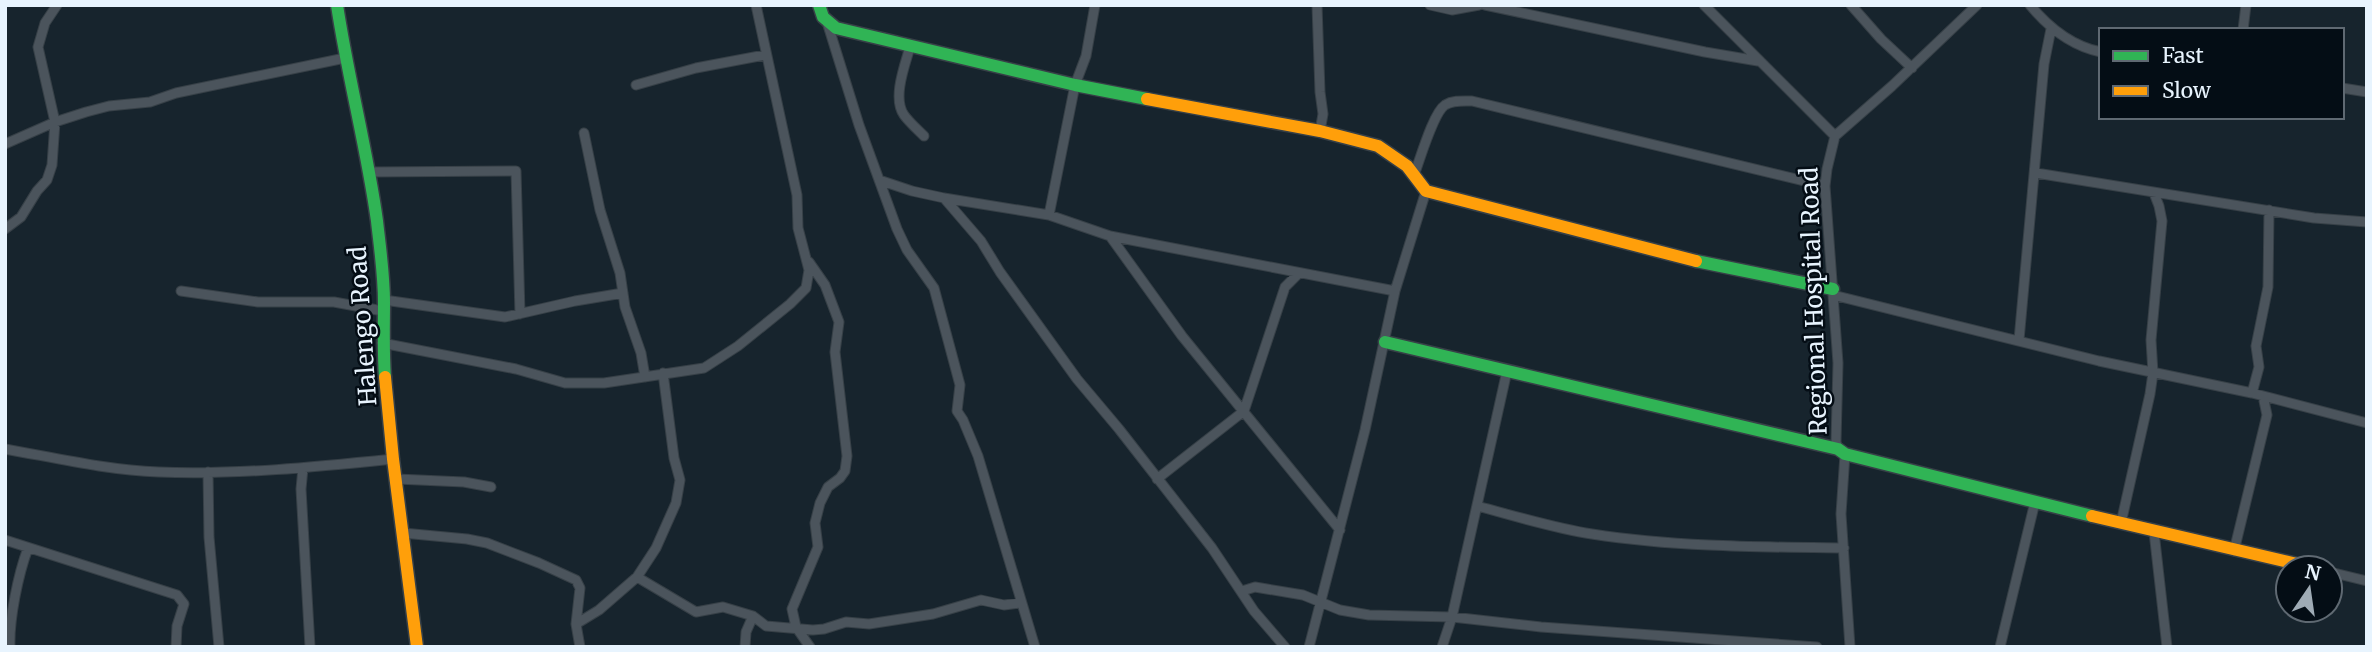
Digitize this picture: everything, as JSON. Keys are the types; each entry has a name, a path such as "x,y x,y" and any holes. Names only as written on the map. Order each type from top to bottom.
{"street":[{"path":"5,229 21,217 47,180 54,152 55,122 38,47 45,23 57,5"},
{"name":"Halengo Road","path":"337,5 345,58 370,172 383,305 382,343 393,459 417,647"},
{"path":"382,343 516,369 565,383 604,383 623,378 704,368 738,346 790,304 806,288 809,278 808,261 798,228 797,195 756,5"},
{"path":"819,5 897,229 907,250 934,288 960,385 957,411 978,456 1035,647"},
{"path":"1049,215 1075,85 1086,56 1095,5"},
{"path":"1317,5 1323,114 1320,131"},
{"path":"1430,5 1453,8 1479,5"},
{"path":"1485,5 1758,61"},
{"path":"1704,5 1835,136"},
{"path":"1851,5 1912,68"},
{"name":"Regional Hospital Road","path":"1850,647 1841,492 1842,452 1836,442 1838,363 1825,187 1827,169 1835,136 1912,68 1977,5"},
{"path":"2030,5 2051,29 2076,44 2099,51"},
{"path":"2243,28 2246,5"},
{"path":"827,22 836,28 910,47 1075,85 1320,131 1378,146 1399,158 1426,191 1722,268 1833,292 2153,373 2252,393 2367,423"},
{"path":"2019,340 2044,64 2051,29"},
{"path":"910,47 899,95 900,104 902,114 924,136"},
{"path":"636,85 696,68 765,55"},
{"path":"5,144 55,122 109,106 150,102 176,93 345,58"},
{"path":"2344,88 2367,92"},
{"path":"1414,176 1439,110 1451,102 1462,101 1825,187"},
{"path":"584,133 600,210 620,273 645,377"},
{"path":"370,172 516,171 520,314"},
{"path":"2036,173 2315,218 2367,222"},
{"path":"879,180 944,198 1049,215 1110,236 1395,291"},
{"path":"1309,647 1340,530 1395,291 1426,191"},
{"path":"2121,523 2146,421 2153,373 2151,340 2162,221 2160,206 2154,193"},
{"path":"944,198 982,241 1000,272 1077,379 1212,548 1254,611 1285,647"},
{"path":"2252,393 2259,367 2256,346 2269,273 2269,209"},
{"path":"1110,236 1175,327 1340,530"},
{"path":"808,261 819,274 839,322 835,352 847,456 845,471 828,487 817,514 815,523 818,547 792,609 796,627 810,647"},
{"path":"1157,479 1244,411 1285,287 1299,273"},
{"path":"181,291 258,302 297,300 383,305 497,317 623,293"},
{"path":"1385,342 2274,560"},
{"path":"1442,647 1452,617 1507,371"},
{"path":"576,624 599,610 637,577 656,548 680,488 663,373"},
{"path":"2234,551 2267,415 2263,396"},
{"path":"5,449 127,470 161,473 303,468 393,459"},
{"path":"303,468 301,489 310,647"},
{"path":"208,472 209,537 219,647"},
{"path":"397,480 464,482 491,487"},
{"path":"2000,647 2035,502"},
{"path":"1477,506 1591,534 1726,546 1844,548"},
{"path":"2154,532 2167,647"},
{"path":"403,534 487,543 567,575 579,583 580,588 576,624 580,647"},
{"path":"5,540 177,595 184,604 177,626 176,647"},
{"path":"10,647 17,591 28,548"},
{"path":"2344,575 2367,581"},
{"path":"637,577 696,612 723,607 752,616 766,626 824,629 846,622 869,624 933,614 981,600 1004,606 1020,603"},
{"path":"1242,590 1269,588 1304,595 1340,610 1369,615 1452,617 1541,627 1817,647"},
{"path":"745,647 746,632 752,616"},
{"path":"1661,647 1665,634"}],"traffic: fast":[{"path":"337,5 377,221 383,282 385,377"},
{"path":"819,5 823,17 836,28 1075,85 1147,99"},
{"path":"1696,261 1833,289"},
{"path":"1385,342 1838,449 1845,454 2092,516"}],"traffic: slow":[{"path":"1147,99 1320,131 1378,146 1407,166 1426,191 1696,261"},
{"path":"385,377 417,647"},
{"path":"2092,516 2274,559"}]}
